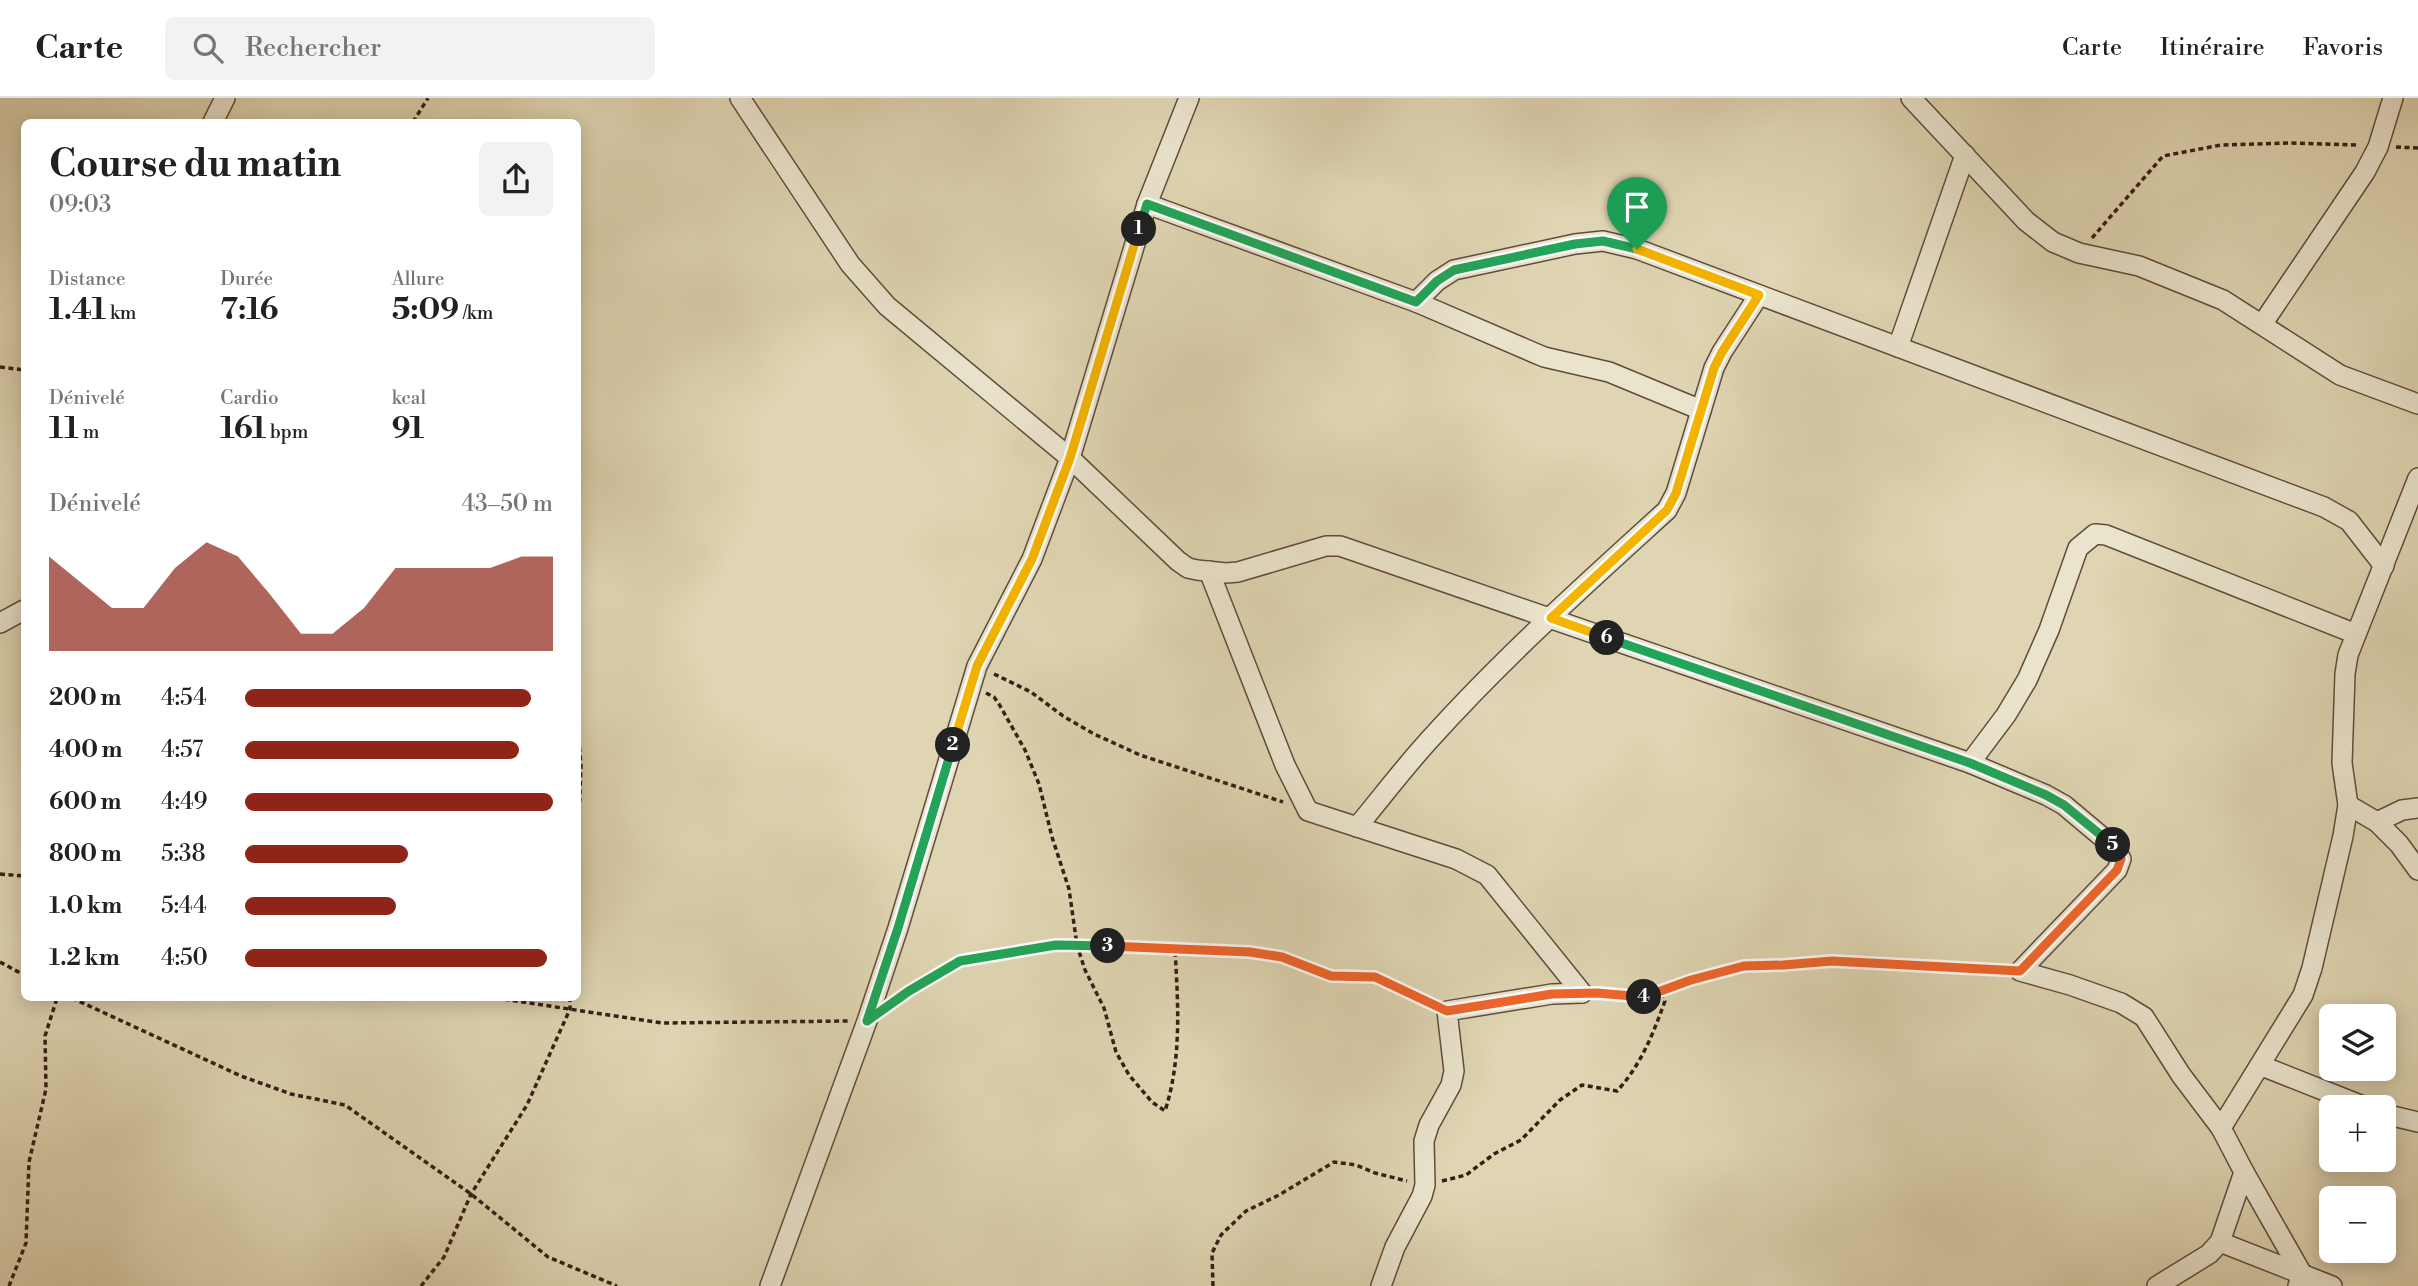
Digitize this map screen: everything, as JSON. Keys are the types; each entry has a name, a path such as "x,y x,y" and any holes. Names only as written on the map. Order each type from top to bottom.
{"street":[{"path":"214,119 225,98"},
{"path":"740,98 849,264 867,286 887,306 1070,458 1188,568 1238,572 1326,545 1340,546 1970,763 2064,805 2114,847 2121,859 2117,870 2020,971 2121,1003 2144,1017 2181,1075 2221,1128 2300,1280"},
{"path":"770,1286 867,1021 977,666 1032,559 1070,458 1147,204 1189,98"},
{"path":"1910,98 2026,221 2053,242 2079,253 2139,266 2223,300 2263,323 2340,375 2418,404"},
{"path":"2263,323 2344,204 2378,147 2393,98"},
{"path":"1898,347 1965,155"},
{"path":"1147,204 1416,302 1544,357 1609,372 1701,410"},
{"path":"1416,302 1437,281 1454,270 1575,244 1603,241 1637,249 2337,513 2348,520 2384,566"},
{"path":"1357,827 1431,738 1551,618 1667,510 1676,493 1714,368 1759,295"},
{"path":"2221,1128 2262,1066 2303,995 2319,943 2348,805 2342,763 2348,655 2418,478"},
{"path":"1970,763 2006,715 2027,680 2049,630 2078,548 2095,534 2106,535 2357,634"},
{"path":"1209,571 1285,765 1308,811 1456,859 1487,875 1582,993"},
{"path":"0,623 21,612"},
{"path":"2348,805 2377,822 2399,844 2418,870"},
{"path":"2377,822 2402,810 2418,808"},
{"path":"1381,1286 1395,1247 1422,1196 1425,1185 1424,1141 1452,1078 1453,1051 1447,1011 1552,994 1582,993"},
{"path":"2262,1066 2335,1095"},
{"path":"2396,1117 2418,1122"},
{"path":"2157,1286 2209,1254 2220,1242 2244,1172"},
{"path":"2220,1242 2300,1280 2332,1286"},
{"path":"2183,1286 2191,1265"}],"path":[{"path":"415,119 428,98"},
{"path":"2079,253 2163,156 2221,145 2290,143 2418,148"},
{"path":"0,367 21,370"},
{"path":"977,666 1031,692 1094,734 1139,755 1308,811"},
{"path":"971,685 995,697 1025,750 1039,784 1069,889 1077,945 1085,970 1104,1008 1116,1052 1129,1075 1152,1102 1165,1111 1174,1083 1179,1028 1175,949"},
{"path":"0,874 21,876"},
{"path":"516,1001 662,1023 867,1021 909,991 960,961 1056,945 1077,945 1250,952 1282,957 1331,976 1375,977 1447,1011"},
{"path":"1582,993 1644,997 1671,986 1744,966 1832,961 2020,971"},
{"path":"0,962 21,973"},
{"path":"9,1286 26,1243 29,1162 46,1089 45,1036 56,1001"},
{"path":"78,1001 241,1076 291,1094 345,1105 471,1194 548,1257 617,1286"},
{"path":"421,1286 444,1257 471,1194 527,1105 570,1009 570,1001"}],"route":[{"path":"1147,204 1416,302 1437,281 1454,270 1575,244 1603,241 1637,249 1759,295 1714,368 1676,493 1667,510 1551,618 1970,763 2064,805 2114,847 2121,859 2117,870 2020,971 1832,961 1744,966 1660,989 1644,997 1597,993 1552,994 1447,1011 1375,977 1331,976 1282,957 1250,952 1056,945 960,961 909,991 867,1021 977,666 1032,559 1070,458 1147,204"}]}
